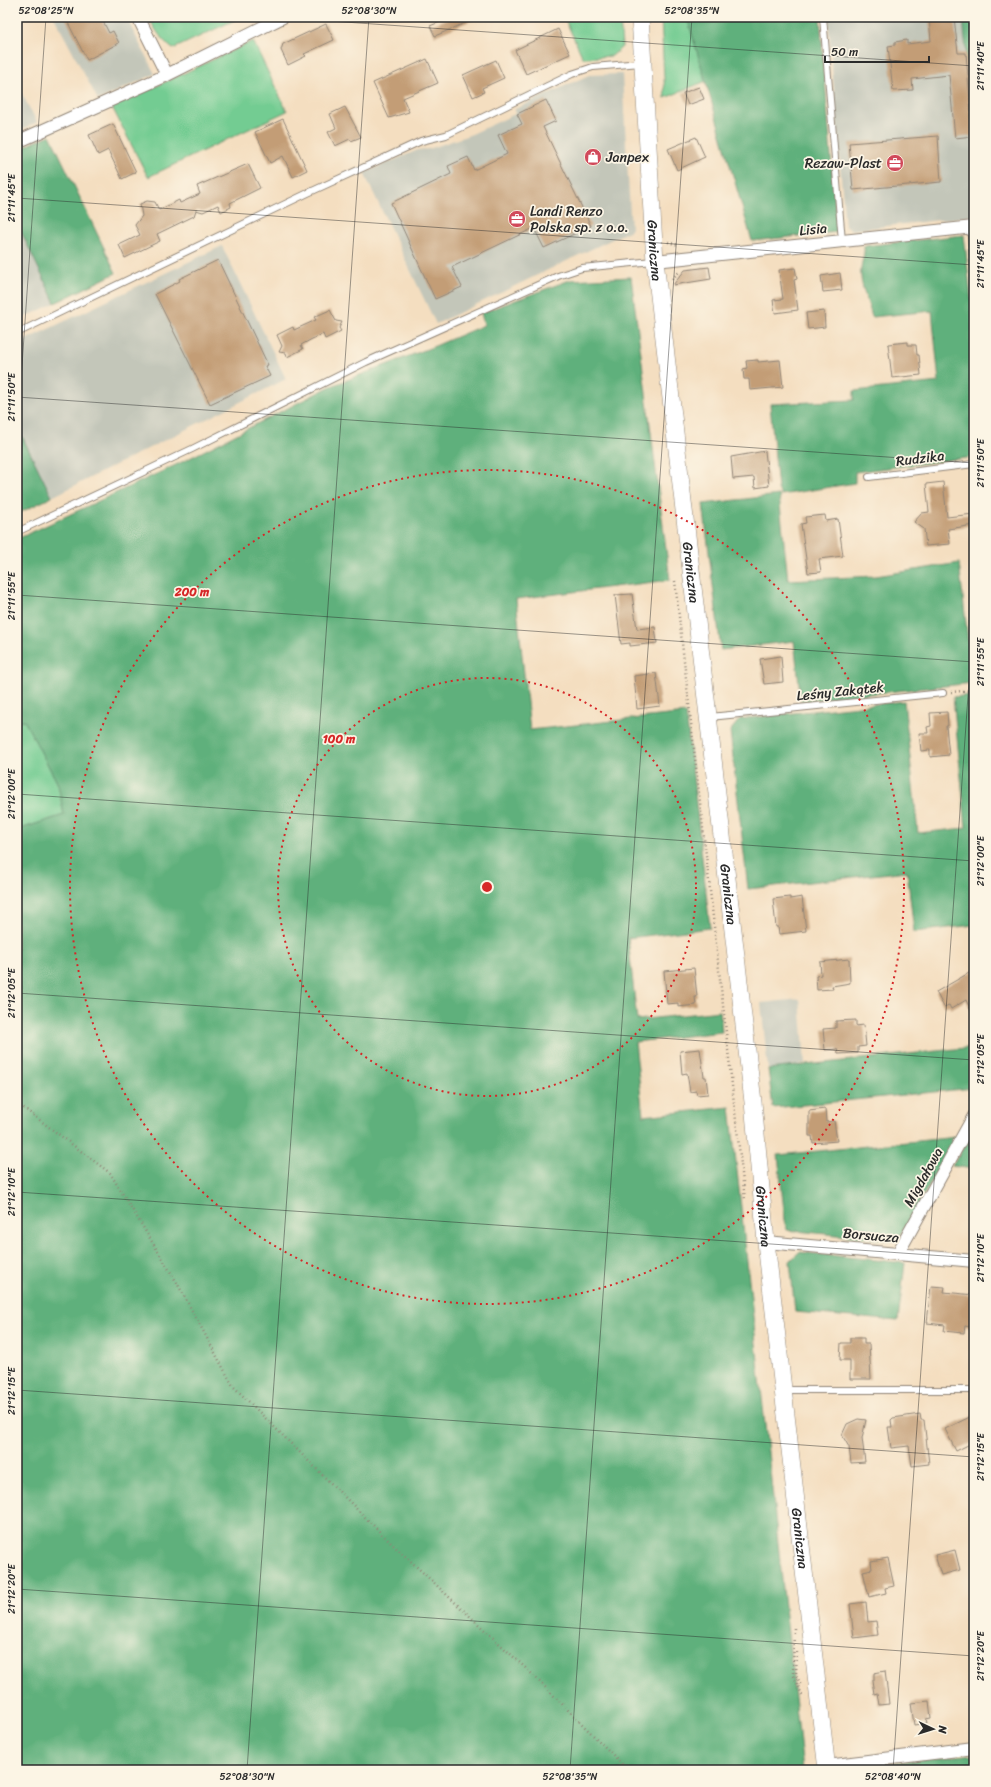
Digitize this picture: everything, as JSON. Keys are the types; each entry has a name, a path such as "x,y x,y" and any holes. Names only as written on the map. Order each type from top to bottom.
{"street":[{"path":"138,17 167,75"},
{"path":"17,142 167,75 283,17"},
{"name":"Graniczna","path":"640,17 655,261 753,1102 766,1242 827,1768"},
{"name":"Lisia","path":"655,261 972,227"},
{"name":"Migdałowa","path":"898,1253 974,1116"},
{"name":"Borsucza","path":"766,1242 974,1261"},
{"path":"827,1768 974,1748"}],"lane":[{"path":"823,17 842,241"},
{"path":"17,333 308,193 421,141 446,135 572,74 593,67 643,63"},
{"path":"972,227 974,266"},
{"path":"17,532 192,449 366,362 558,276 582,268 655,261"},
{"name":"Rudzika","path":"869,476 974,464"},
{"name":"Leśny Zakątek","path":"708,717 943,693"},
{"path":"784,1390 974,1390"}],"path":[{"path":"675,576 746,1207"},
{"path":"943,693 974,690"},
{"path":"17,1103 110,1173 176,1281 233,1386 390,1542 532,1674 628,1770"},
{"path":"794,1627 797,1634 796,1674 807,1699"}],"shaded area":[{"path":"54,17 126,17 155,74 98,100"},
{"path":"828,17 963,17 974,142 974,216 852,230 845,226"},
{"path":"622,74 631,230 436,324 364,173 418,150 429,149 472,134 515,114 515,109 589,75"},
{"path":"17,85 37,122 17,132"},
{"path":"17,223 55,303 17,321"},
{"path":"222,246 286,379 52,497 17,426 17,344"},
{"path":"800,999 805,1064 768,1069 761,1003"}],"green space":[{"path":"148,17 241,17 173,49 162,39"},
{"path":"564,17 620,17 622,47 612,56 583,58"},
{"path":"661,17 687,17 706,81 665,98"},
{"path":"687,17 820,17 837,232 752,241"},
{"path":"963,17 974,17 974,142"},
{"path":"253,41 287,111 148,177 112,107"},
{"path":"50,135 116,273 55,303 17,223 17,150"},
{"path":"964,235 974,324 974,457 855,472 855,483 781,495 778,489 770,404 854,400 854,391 939,382 932,311 872,317 861,280 864,246"},
{"path":"631,277 670,580 516,599 530,730 686,713 710,928 628,938 637,1020 720,1011 722,1032 635,1042 643,1116 730,1107 803,1770 17,1770 17,830 64,815 58,784 24,720 17,721 17,539 180,463 329,387 435,346 484,325 481,313 570,280"},
{"path":"17,426 52,497 17,514"},
{"path":"779,495 788,580 876,576 959,563 973,683 801,701 794,641 721,650 703,504"},
{"path":"974,695 974,925 914,932 907,871 748,889 730,731 740,719 904,701 918,833 966,828 953,697"},
{"path":"24,720 58,784 64,815 17,830 17,721"},
{"path":"974,1047 974,1088 773,1108 768,1069"},
{"path":"974,1129 974,1169 952,1166"},
{"path":"957,1137 897,1241 786,1230 778,1155"},
{"path":"799,1252 905,1263 898,1321 795,1312 790,1261"},
{"path":"974,1754 974,1770 858,1770 861,1766"}],"building":[{"path":"65,17 101,17 109,33 113,31 119,43 87,60"},
{"path":"451,17 479,17 435,36 430,26"},
{"path":"929,17 954,17 958,53 966,53 973,136 955,138 949,75 912,79 913,90 893,91 888,46 895,45 895,42 907,40 907,44 931,41"},
{"path":"326,24 334,40 304,54 306,56 288,65 281,50 283,44"},
{"path":"558,29 570,54 526,74 515,50"},
{"path":"427,59 438,83 403,98 409,112 389,118 373,83"},
{"path":"496,60 504,78 482,88 484,92 473,97 463,75"},
{"path":"699,87 704,99 688,105 683,93"},
{"path":"546,100 556,121 543,127 591,226 544,248 534,228 452,267 462,287 435,299 391,203 451,174 448,166 468,157 474,170 507,154 498,135 522,124 517,114"},
{"path":"345,107 361,137 351,141 350,139 335,146 328,132 336,128 330,114"},
{"path":"283,119 307,170 293,177 283,156 270,163 255,132"},
{"path":"113,124 136,172 122,179 108,150 98,155 89,135"},
{"name":"Rezaw-Plast","path":"938,136 941,182 853,190 849,143"},
{"path":"696,137 705,157 677,170 668,149"},
{"path":"248,164 260,188 230,203 231,207 221,212 218,205 203,212 196,210 194,216 157,234 160,241 125,258 119,245 140,235 135,225 142,216 140,204 147,201 155,202 159,210 179,200 180,203 200,194 197,186"},
{"path":"218,260 268,365 265,366 270,376 210,404 155,294 180,281 179,279"},
{"path":"709,267 711,279 673,285 685,270"},
{"path":"795,268 797,279 794,280 798,310 775,313 773,300 783,299 779,270"},
{"path":"840,273 842,290 823,292 821,276"},
{"path":"330,310 336,321 342,322 339,328 341,331 325,339 323,334 312,339 301,345 303,349 287,357 286,353 279,352 282,346 277,335 293,327 294,330 316,320 314,317"},
{"path":"824,311 825,327 808,329 806,313"},
{"path":"908,342 908,345 916,345 917,355 919,355 921,375 892,378 888,344"},
{"path":"758,360 758,362 780,360 783,387 750,390 749,379 744,379 743,369 747,368 746,361"},
{"path":"765,451 769,486 755,488 754,477 733,479 731,457"},
{"path":"943,482 947,517 974,514 974,525 948,529 950,544 926,546 924,529 914,522 922,513 929,512 926,484"},
{"path":"825,515 826,521 838,519 843,556 819,559 821,572 808,573 801,524 806,523 805,517"},
{"path":"632,594 637,629 655,627 657,643 630,646 630,643 621,644 615,595"},
{"path":"781,656 783,682 764,684 760,659"},
{"path":"656,673 660,706 637,709 634,676"},
{"path":"947,712 948,726 946,726 949,755 930,757 930,750 921,751 919,733 928,733 927,727 931,726 930,713"},
{"path":"790,897 790,899 802,897 806,931 779,934 778,927 776,927 773,899"},
{"path":"849,959 850,983 832,986 833,989 817,990 816,976 821,975 820,962"},
{"path":"694,968 697,997 695,997 696,1005 678,1007 678,1003 667,1004 664,971"},
{"path":"974,970 974,1017 966,1000 951,1009 949,1005 944,1007 936,992"},
{"path":"856,1020 856,1026 864,1025 866,1046 858,1047 858,1053 838,1054 837,1049 825,1050 823,1029 836,1028 836,1021"},
{"path":"700,1049 708,1094 697,1095 696,1091 690,1092 687,1073 682,1074 680,1051"},
{"path":"825,1109 826,1122 834,1121 837,1141 813,1143 812,1136 809,1136 809,1111"},
{"path":"931,1286 945,1287 944,1292 974,1295 971,1327 965,1326 964,1333 944,1331 945,1325 927,1323"},
{"path":"850,1338 864,1338 864,1344 869,1344 871,1379 850,1379 850,1360 840,1360 841,1343 850,1343"},
{"path":"920,1414 921,1420 924,1420 929,1464 912,1466 909,1446 891,1448 888,1427 892,1427 891,1420 893,1418"},
{"path":"974,1415 974,1442 956,1451 945,1429"},
{"path":"858,1419 866,1420 862,1438 865,1462 851,1463 849,1447 842,1435 847,1424"},
{"path":"955,1550 960,1570 941,1575 935,1555"},
{"path":"888,1558 894,1586 885,1588 886,1593 869,1597 863,1571 872,1569 871,1561"},
{"path":"866,1602 868,1622 876,1621 878,1635 854,1638 850,1604"},
{"path":"885,1671 889,1704 879,1705 877,1693 874,1694 872,1680 874,1680 874,1673"},
{"path":"929,1701 931,1718 926,1719 927,1723 914,1725 911,1703"}],"place":[{"name":"Janpex","path":"593,157"},
{"name":"Rezaw-Plast","path":"895,163"},
{"name":"Landi Renzo Polska sp. z o.o.","path":"517,219"}]}
